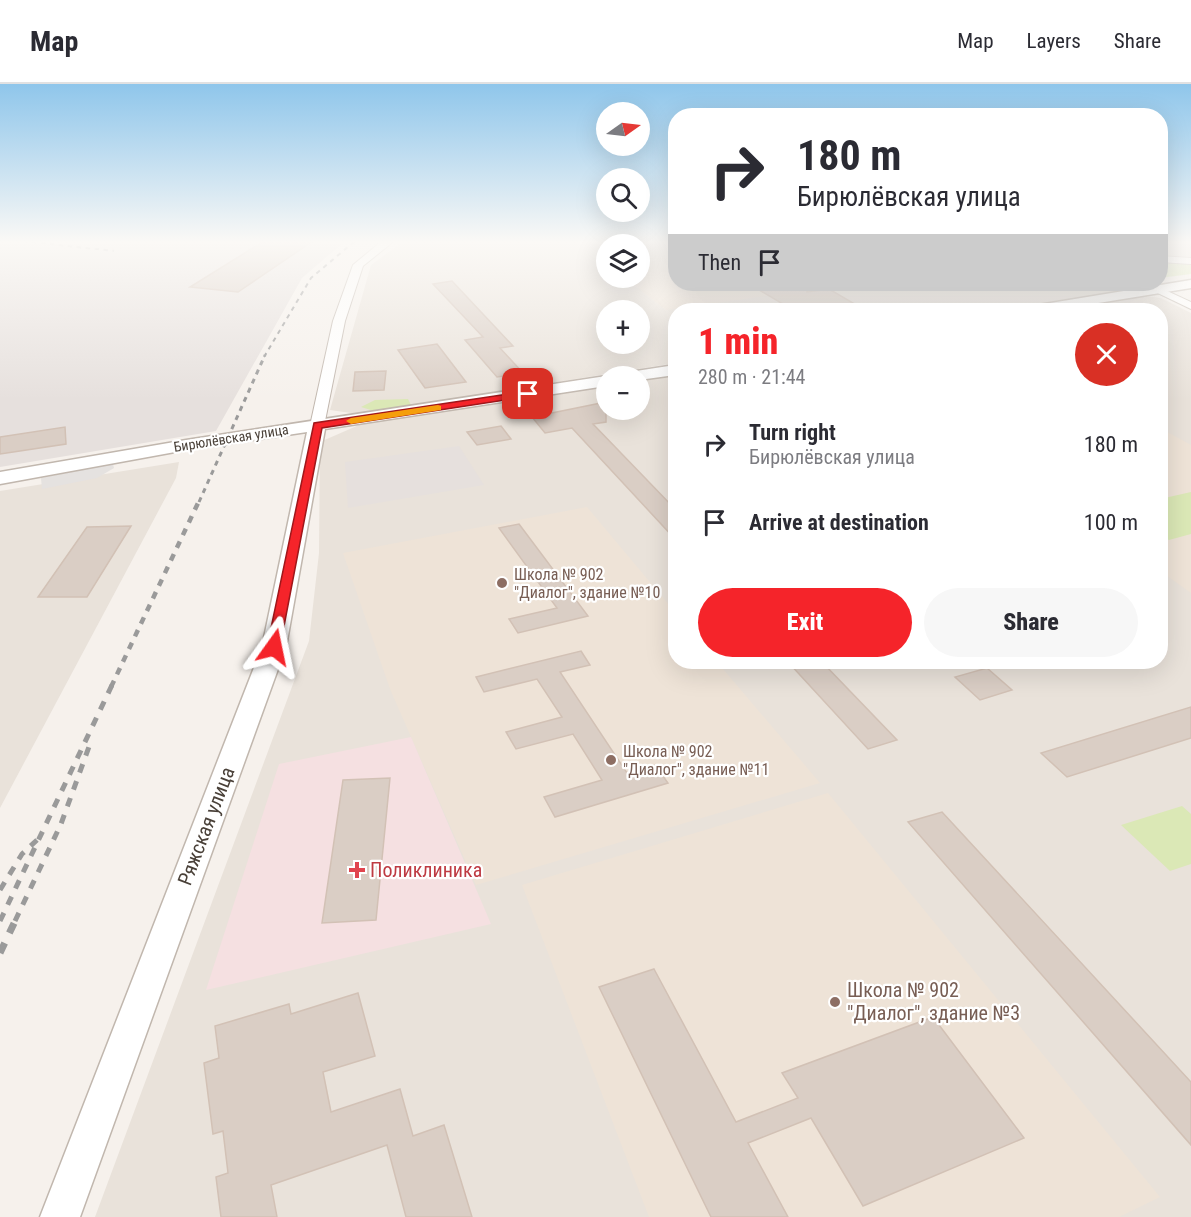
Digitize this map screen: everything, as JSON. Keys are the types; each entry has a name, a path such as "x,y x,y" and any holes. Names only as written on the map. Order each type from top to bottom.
{"street":[{"path":"317,426 339,321 348,294"},
{"path":"1068,303 1115,294"},
{"path":"1165,294 1191,306"},
{"path":"650,374 668,371"},
{"name":"Бирюлёвская улица","path":"0,478 166,448 596,383"},
{"name":"Ряжская улица","path":"60,1217 274,647 317,426"}],"shaded area":[{"path":"0,294 293,294 216,431 0,467"},
{"path":"363,294 1101,294 1044,303 668,303 668,364 650,367 596,366 596,376 358,414 330,410"},
{"path":"645,294 782,294 716,303 668,303 668,310"},
{"path":"1145,296 1161,298 1191,313 1191,1217 95,1217 309,641 319,553 320,442 359,425 596,387 596,420 650,420 650,377 668,374 668,669 1168,669 1168,303 1102,303"},
{"path":"1168,432 1191,445 1191,593 1168,577"},
{"path":"459,446 484,485 348,508 345,462"},
{"path":"179,462 176,478 0,808 0,491"},
{"path":"113,464 114,468 97,478 42,489 41,478"},
{"name":"Школа № 902 \"Диалог\", здание №11","path":"587,507 668,604 668,669 723,669 820,783 476,885 390,689 343,553"},
{"name":"Поликлиника","path":"411,737 491,924 206,990 279,764"},
{"name":"Школа № 902 \"Диалог\", здание №3","path":"828,793 1160,1197 1119,1217 788,1217 748,1143 811,1118 863,1205 1024,1137 933,1017 783,1072 798,1098 736,1122 654,969 599,987 711,1217 649,1217 522,885"}],"green space":[{"path":"408,399 411,405 374,411 361,407 375,400"},
{"path":"1191,492 1191,534 1168,539 1168,497"},
{"path":"1182,806 1191,814 1191,864 1170,871 1121,825"}],"building":[{"path":"442,294 464,294 513,346 500,348 523,373 497,377 465,340 483,337"},
{"path":"766,294 837,294 853,303 781,303"},
{"path":"437,344 466,382 425,388 398,350"},
{"path":"386,371 384,390 353,391 355,372"},
{"path":"596,404 596,420 606,420 606,422 593,424 668,502 668,531 572,428 545,433 532,417"},
{"path":"501,426 511,439 477,445 467,432"},
{"path":"65,427 66,444 0,454 0,437"},
{"path":"519,524 588,616 518,633 509,619 557,608 499,528"},
{"path":"131,526 87,597 38,597 87,527"},
{"path":"581,651 590,665 560,672 627,773 655,765 668,783 555,817 544,797 602,780 573,734 516,749 506,732 562,717 537,679 484,692 476,677"},
{"path":"794,669 829,669 897,740 868,749"},
{"path":"988,669 1012,690 980,700 955,677"},
{"path":"1191,707 1191,738 1067,777 1041,753"},
{"path":"390,778 376,920 322,923 343,780"},
{"path":"942,812 1191,1082 1191,1145 908,822"},
{"path":"654,969 736,1122 798,1098 782,1073 933,1017 1024,1138 863,1206 811,1118 748,1143 788,1217 711,1217 599,987"},
{"path":"358,993 375,1056 323,1072 331,1112 400,1089 413,1136 444,1125 472,1217 406,1217 387,1145 271,1185 277,1217 221,1217 216,1177 228,1173 223,1131 213,1134 204,1063 219,1058 215,1026 289,1004 291,1014"}],"railway":[{"path":"264,356 302,294"},
{"path":"199,502 264,356"},
{"path":"111,687 199,501"},
{"path":"0,921 112,685"},
{"path":"15,921 61,824 90,744"},
{"path":"0,890 22,854 37,840"},
{"path":"0,953 16,919"}],"slow traffic":[{"path":"351,421 438,408"}],"place":[{"name":"Школа № 902 \"Диалог\", здание №10","path":"502,583"},
{"name":"Школа № 902 \"Диалог\", здание №11","path":"611,760"},
{"name":"Поликлиника","path":"357,870"},
{"name":"Школа № 902 \"Диалог\", здание №3","path":"835,1002"}],"route":[{"path":"274,647 317,426 528,394"}]}
